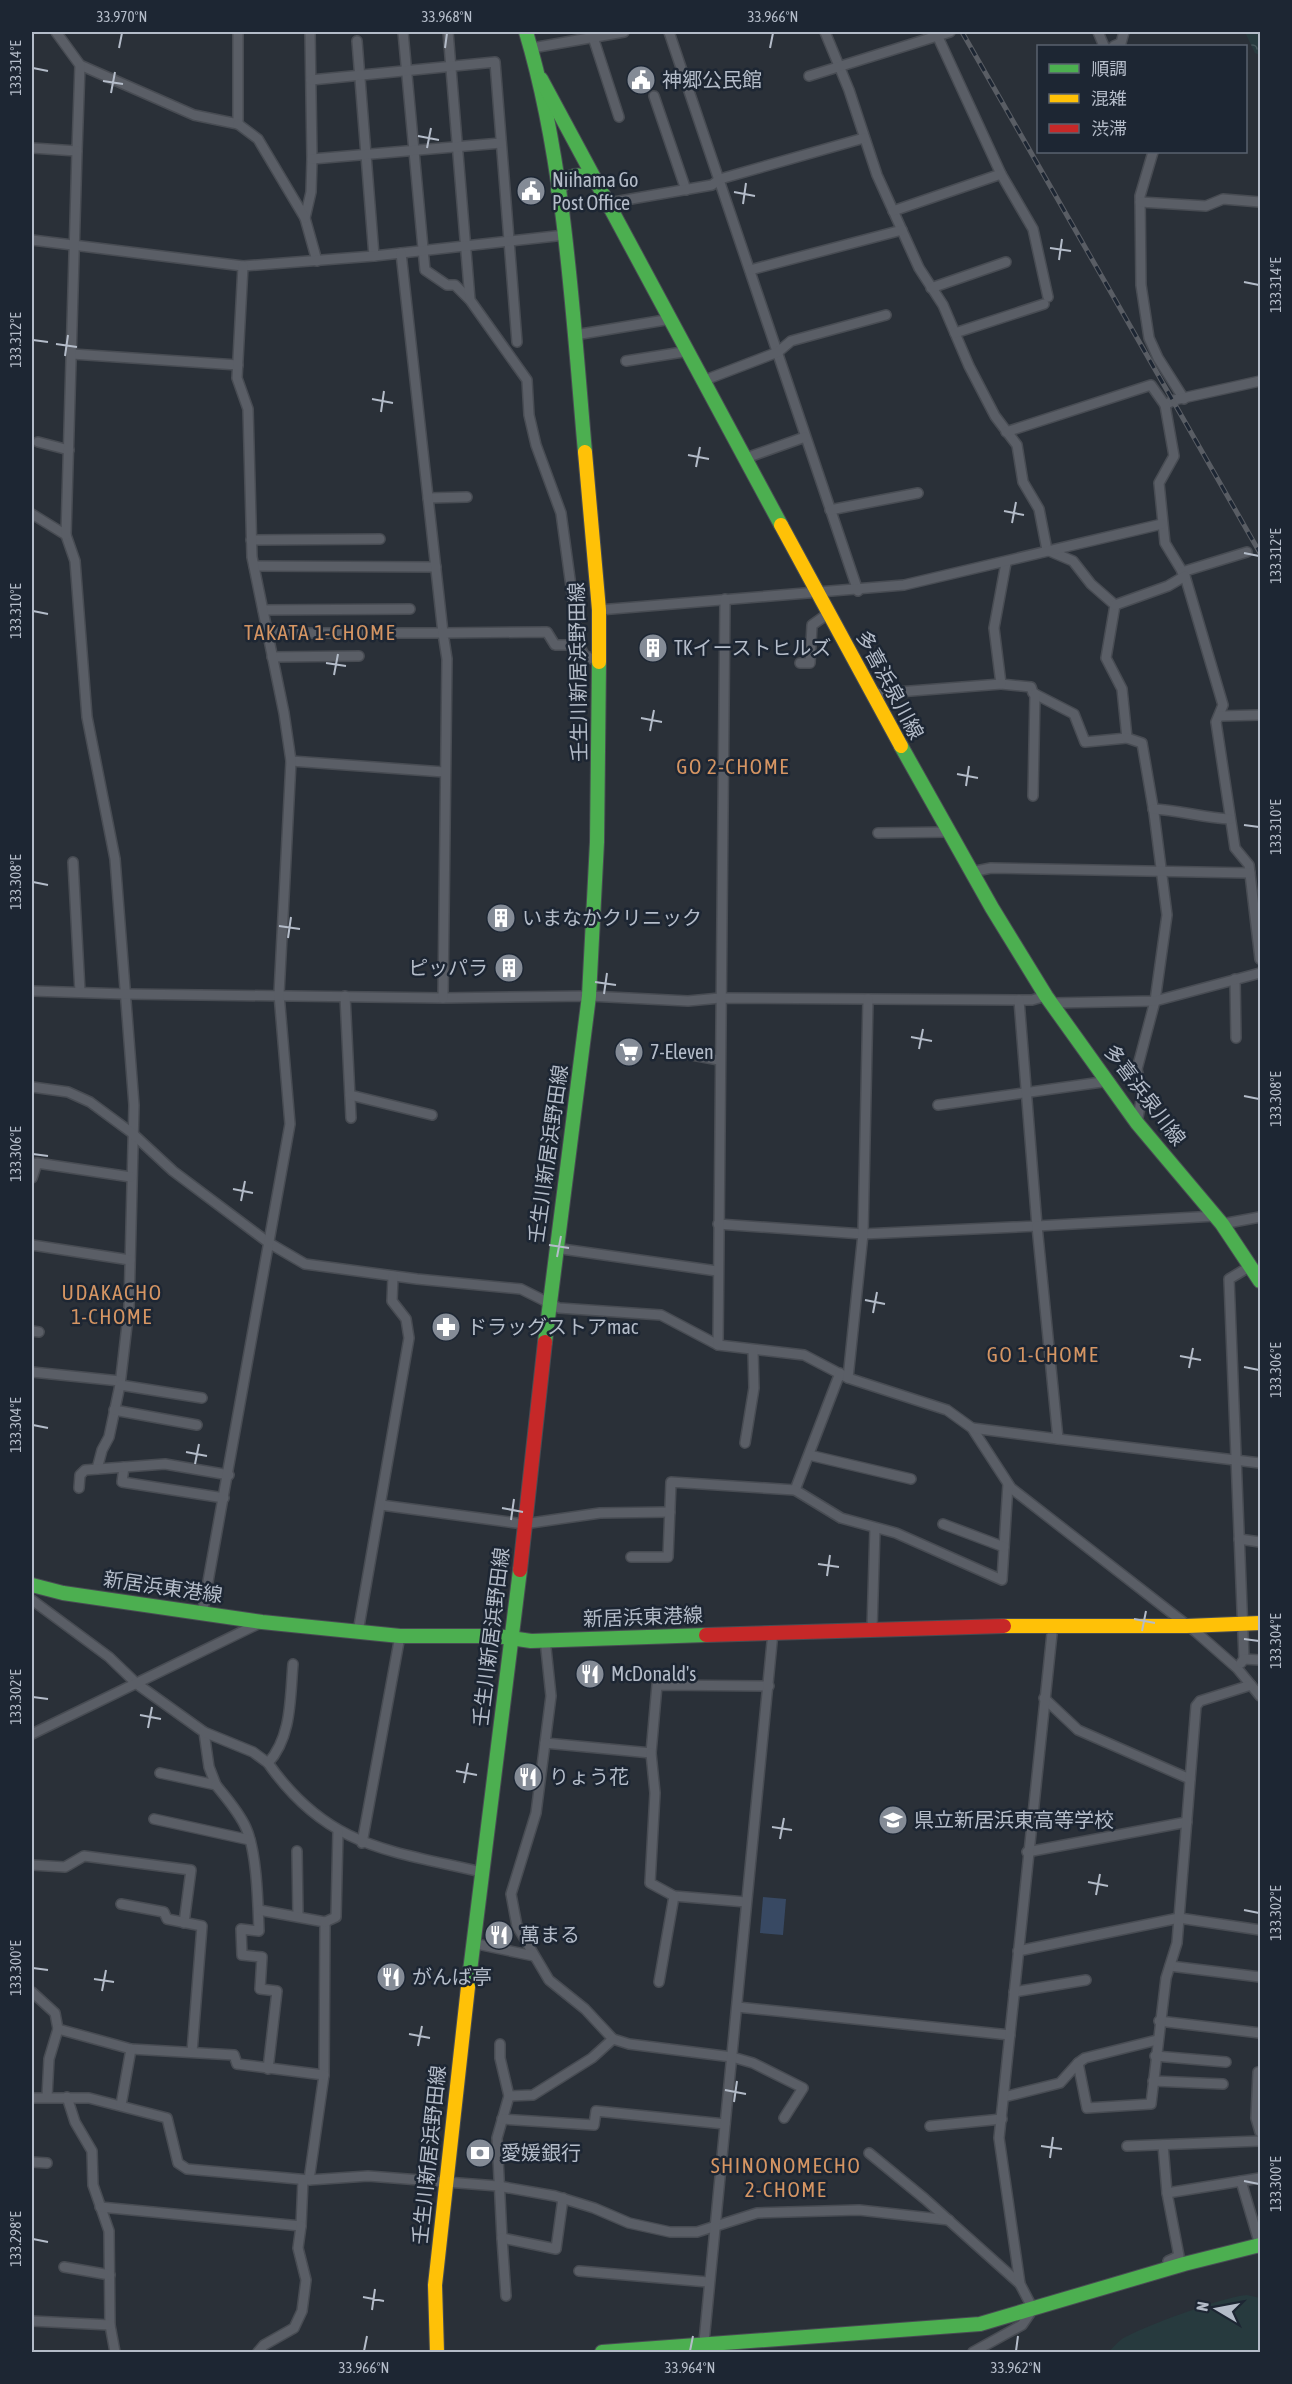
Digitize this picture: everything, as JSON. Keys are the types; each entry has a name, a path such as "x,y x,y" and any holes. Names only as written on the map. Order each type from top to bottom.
{"main road":[{"name":"壬生川新居浜野田線","path":"437,2352 435,2285 446,2180 472,1943 512,1639 555,1248 589,996 598,831 599,610 576,335 558,190 539,75 526,32"},
{"name":"多喜浜泉川線","path":"539,75 872,694 971,872 1049,999 1137,1123 1219,1220 1260,1281"},
{"path":"558,190 566,178 575,173 584,174 598,183"},
{"name":"新居浜東港線","path":"32,1585 63,1593 262,1622 400,1635 497,1636 512,1639 1053,1624 1187,1626 1260,1623"},
{"path":"602,2352 703,2348 980,2324 1167,2269 1260,2245"}],"street":[{"path":"56,32 80,65 194,115 238,124 258,139 305,218 317,261"},
{"path":"238,32 238,124"},
{"path":"305,218 311,192 312,159 310,32"},
{"path":"403,32 425,270 447,285 455,285 470,300 526,380 529,415 536,445 561,513 579,645 584,655 599,662"},
{"path":"448,32 470,300"},
{"path":"532,48 624,32"},
{"path":"669,32 858,591"},
{"path":"825,32 840,66 892,211 924,279 932,288 995,416 1017,445 1023,482 1039,509 1048,552"},
{"path":"809,76 950,32"},
{"path":"1116,45 1121,43 1124,32"},
{"path":"937,35 1001,174 1033,230 1046,301 955,333"},
{"path":"593,37 619,117"},
{"path":"357,41 374,256"},
{"path":"311,80 495,62 517,342"},
{"path":"80,65 66,535 75,561 87,717 115,859 134,1105 129,1308 120,1383 109,1437 102,1450 97,1469"},
{"path":"654,96 686,190"},
{"path":"608,203 712,185 720,179 864,138"},
{"path":"312,159 501,143"},
{"path":"32,148 77,151"},
{"path":"1153,153 1140,202 1141,285 1149,338 1158,358 1184,399"},
{"path":"892,211 1001,174"},
{"path":"1140,202 1206,206 1222,199 1260,202"},
{"path":"750,270 902,230"},
{"path":"32,240 243,266 374,256 565,235"},
{"path":"401,253 447,659 443,998"},
{"path":"932,288 1006,262"},
{"path":"202,1615 229,1475 290,1124 279,994 291,761 254,567 251,540 248,409 237,378 243,266"},
{"path":"705,380 777,352 791,341 886,315"},
{"path":"576,335 671,319"},
{"path":"626,361 689,351"},
{"path":"72,354 238,365"},
{"path":"1165,405 1260,381"},
{"path":"1006,432 1151,385 1165,405 1173,456 1159,483 1165,543 1184,574 1223,705 1216,722 1234,848 1249,865 1260,959"},
{"path":"746,458 805,438"},
{"path":"38,442 69,450"},
{"path":"830,510 918,493"},
{"path":"428,498 467,497"},
{"path":"32,514 66,535"},
{"path":"599,610 818,592 858,591 904,585 1006,563 1162,524"},
{"path":"251,540 380,539"},
{"path":"1048,552 1073,561 1090,584 1115,605"},
{"path":"1115,605 1168,586 1184,574 1247,552"},
{"path":"1001,684 994,628 1006,563"},
{"path":"254,567 436,567"},
{"path":"718,1345 725,599"},
{"path":"1115,605 1106,658 1122,689 1127,738"},
{"path":"263,610 410,609"},
{"path":"800,663 810,663 812,625 829,613"},
{"path":"267,633 548,632 555,645 579,645"},
{"path":"272,657 359,656"},
{"path":"872,694 1001,684 1031,687 1035,694 1033,796"},
{"path":"1035,694 1074,714 1085,742 1127,738 1142,743 1167,915 1155,1001 1137,1069 1142,1095 1137,1123"},
{"path":"1219,716 1260,715"},
{"path":"291,761 444,772"},
{"path":"1153,809 1176,810 1201,818 1230,819"},
{"path":"878,833 948,831"},
{"path":"73,862 80,992"},
{"path":"971,872 992,868 1250,873"},
{"path":"32,991 443,998 589,996 688,1001 720,998 1155,1001 1260,973"},
{"path":"1235,979 1236,1038"},
{"path":"345,996 351,1118"},
{"path":"795,1490 844,1375 863,1234 868,999"},
{"path":"1019,1000 1037,1226 1058,1439"},
{"path":"681,1053 719,1060"},
{"path":"938,1105 1109,1081"},
{"path":"32,1087 68,1092 82,1099 132,1133 173,1172 268,1243 304,1264 521,1289 559,1308 661,1315 718,1345 804,1355 844,1375 946,1410 972,1428 1008,1484 1237,1668 1260,1696"},
{"path":"350,1095 432,1115"},
{"path":"32,1178 37,1163 131,1177"},
{"path":"718,1224 863,1234 1219,1220 1260,1216"},
{"path":"32,1245 130,1260"},
{"path":"555,1248 717,1271"},
{"path":"1237,1668 1244,1659 1229,1279 1249,1267"},
{"path":"358,1632 409,1338 406,1319 392,1301 393,1276"},
{"path":"745,1443 754,1388 753,1350"},
{"path":"32,1372 120,1383 202,1398"},
{"path":"114,1410 197,1425"},
{"path":"972,1428 1260,1463"},
{"path":"809,1455 911,1479"},
{"path":"79,1488 80,1475 85,1470 165,1464 229,1475"},
{"path":"124,1467 122,1482 224,1498"},
{"path":"631,1557 668,1557 671,1482 795,1490 841,1518 896,1533 1002,1580 1008,1484"},
{"path":"381,1505 525,1524 600,1513 670,1512"},
{"path":"943,1524 1004,1547"},
{"path":"872,1629 875,1528"},
{"path":"1239,1539 1260,1542"},
{"path":"32,1599 109,1657 136,1684 204,1732 253,1752 268,1763 315,1816 338,1831 362,1843 481,1872"},
{"path":"32,1734 262,1622"},
{"path":"974,2352 1022,2325 1033,2309 1020,2284 999,2138 1027,1852 1053,1624"},
{"path":"703,2348 773,1632"},
{"path":"362,1843 400,1635"},
{"path":"545,1639 551,1696 536,1813 511,1894 517,1926 549,1980 585,2009 613,2039 629,2044 732,2057 753,2063 803,2088 784,2118"},
{"path":"1244,1659 1260,1660"},
{"path":"268,1763 278,1752 286,1727 293,1664"},
{"path":"747,1902 674,1896 650,1883 655,1793 651,1753 657,1685 769,1686"},
{"path":"1078,2063 1087,2108 1151,2104 1159,2021 1177,1943 1196,1706 1200,1701 1251,1685"},
{"path":"1044,1698 1078,1730 1190,1779"},
{"path":"204,1732 209,1767 216,1785 236,1809 250,1839 259,1910 259,1931 242,1929 242,1955 262,1958 260,1989 277,1991 268,2069"},
{"path":"545,1743 651,1753"},
{"path":"159,1773 216,1785"},
{"path":"154,1819 250,1839"},
{"path":"1027,1852 1187,1822"},
{"path":"259,1910 324,1922 336,1917 338,1831"},
{"path":"297,1851 298,1916"},
{"path":"32,1865 64,1867 70,1865 76,1858 84,1856 191,1870 184,1923"},
{"path":"659,1982 674,1896"},
{"path":"121,1904 164,1912 167,1919 202,1926 192,2052"},
{"path":"1018,1951 1179,1918 1260,1930"},
{"path":"258,2352 264,2344 294,2328 302,2311 306,2280 298,2248 306,2180 324,2075 324,1922"},
{"path":"472,1943 534,1956"},
{"path":"1170,1966 1260,1977"},
{"path":"1014,1992 1086,1980"},
{"path":"32,1992 55,2013 58,2029 49,2059 47,2097"},
{"path":"737,2007 1010,2035"},
{"path":"1159,2021 1260,2033"},
{"path":"58,2029 130,2049 234,2055 237,2064 324,2075"},
{"path":"509,2096 533,2095 592,2058 613,2039"},
{"path":"1004,2097 1060,2083 1085,2058 1156,2040"},
{"path":"500,2044 500,2058 509,2096 497,2138 506,2296"},
{"path":"121,2105 130,2049"},
{"path":"1155,2056 1226,2062"},
{"path":"1258,2072 1256,2118 1260,2132"},
{"path":"1153,2081 1223,2084"},
{"path":"67,2097 75,2122 92,2151 93,2185 108,2231 110,2325 115,2352"},
{"path":"32,2098 89,2098 167,2118 178,2163 187,2169 306,2180 368,2176 446,2180 498,2186 563,2198 629,2223 670,2232 696,2232 758,2213 803,2211 859,2210 949,2220"},
{"path":"502,2119 594,2125 596,2111 725,2124"},
{"path":"930,2126 1002,2119"},
{"path":"1127,2146 1260,2141"},
{"path":"1163,2145 1167,2193 1179,2256 1168,2262 1167,2269"},
{"path":"869,2153 949,2220 1020,2284"},
{"path":"32,2162 47,2163"},
{"path":"1167,2193 1260,2178"},
{"path":"1241,2181 1260,2245"},
{"path":"502,2238 556,2249 563,2198"},
{"path":"100,2207 301,2226"},
{"path":"64,2267 110,2275"},
{"path":"579,2271 708,2282"},
{"path":"32,2321 110,2325"}],"green space":[{"path":"1245,32 1260,32 1260,55 1255,53"},
{"path":"1247,2295 1260,2298 1260,2352 1109,2352 1122,2339 1147,2327 1203,2306"}],"water":[{"path":"763,1897 786,1899 783,1935 760,1933"}],"railway":[{"path":"962,32 1260,553"}],"traffic: fast":[{"path":"526,32 550,133 559,186 585,452"},
{"path":"541,79 781,525"},
{"path":"558,190 566,180 579,175 596,182"},
{"path":"545,1342 589,996 597,842 599,662"},
{"path":"901,746 992,908 1046,996 1137,1123 1222,1224 1260,1281"},
{"path":"468,1987 520,1570"},
{"path":"32,1585 63,1593 262,1622 400,1636 497,1636 531,1641 706,1635"},
{"path":"602,2352 980,2324 1184,2264 1260,2245"}],"traffic: slow":[{"path":"585,452 599,610 599,662"},
{"path":"781,525 901,746"},
{"path":"1004,1626 1187,1626 1260,1623"},
{"path":"437,2352 435,2285 468,1987"}],"traffic: jam":[{"path":"520,1570 545,1342"},
{"path":"706,1635 1004,1626"}],"place":[{"name":"神郷公民館","path":"641,80"},
{"name":"Niihama Go Post Office","path":"531,191"},
{"name":"TKイーストヒルズ","path":"653,648"},
{"name":"いまなかクリニック","path":"501,918"},
{"name":"ピッパラ","path":"509,968"},
{"name":"7-Eleven","path":"629,1052"},
{"name":"ドラッグストアmac","path":"446,1327"},
{"name":"McDonald's","path":"590,1674"},
{"name":"りょう花","path":"528,1777"},
{"name":"県立新居浜東高等学校","path":"893,1820"},
{"name":"萬まる","path":"499,1935"},
{"name":"がんば亭","path":"391,1977"},
{"name":"愛媛銀行","path":"480,2153"}],"district":[{"name":"TAKATA 1-CHOME","path":"320,633"},
{"name":"GO 2-CHOME","path":"733,767"},
{"name":"UDAKACHO 1-CHOME","path":"112,1305"},
{"name":"GO 1-CHOME","path":"1043,1355"},
{"name":"SHINONOMECHO 2-CHOME","path":"786,2178"}]}
